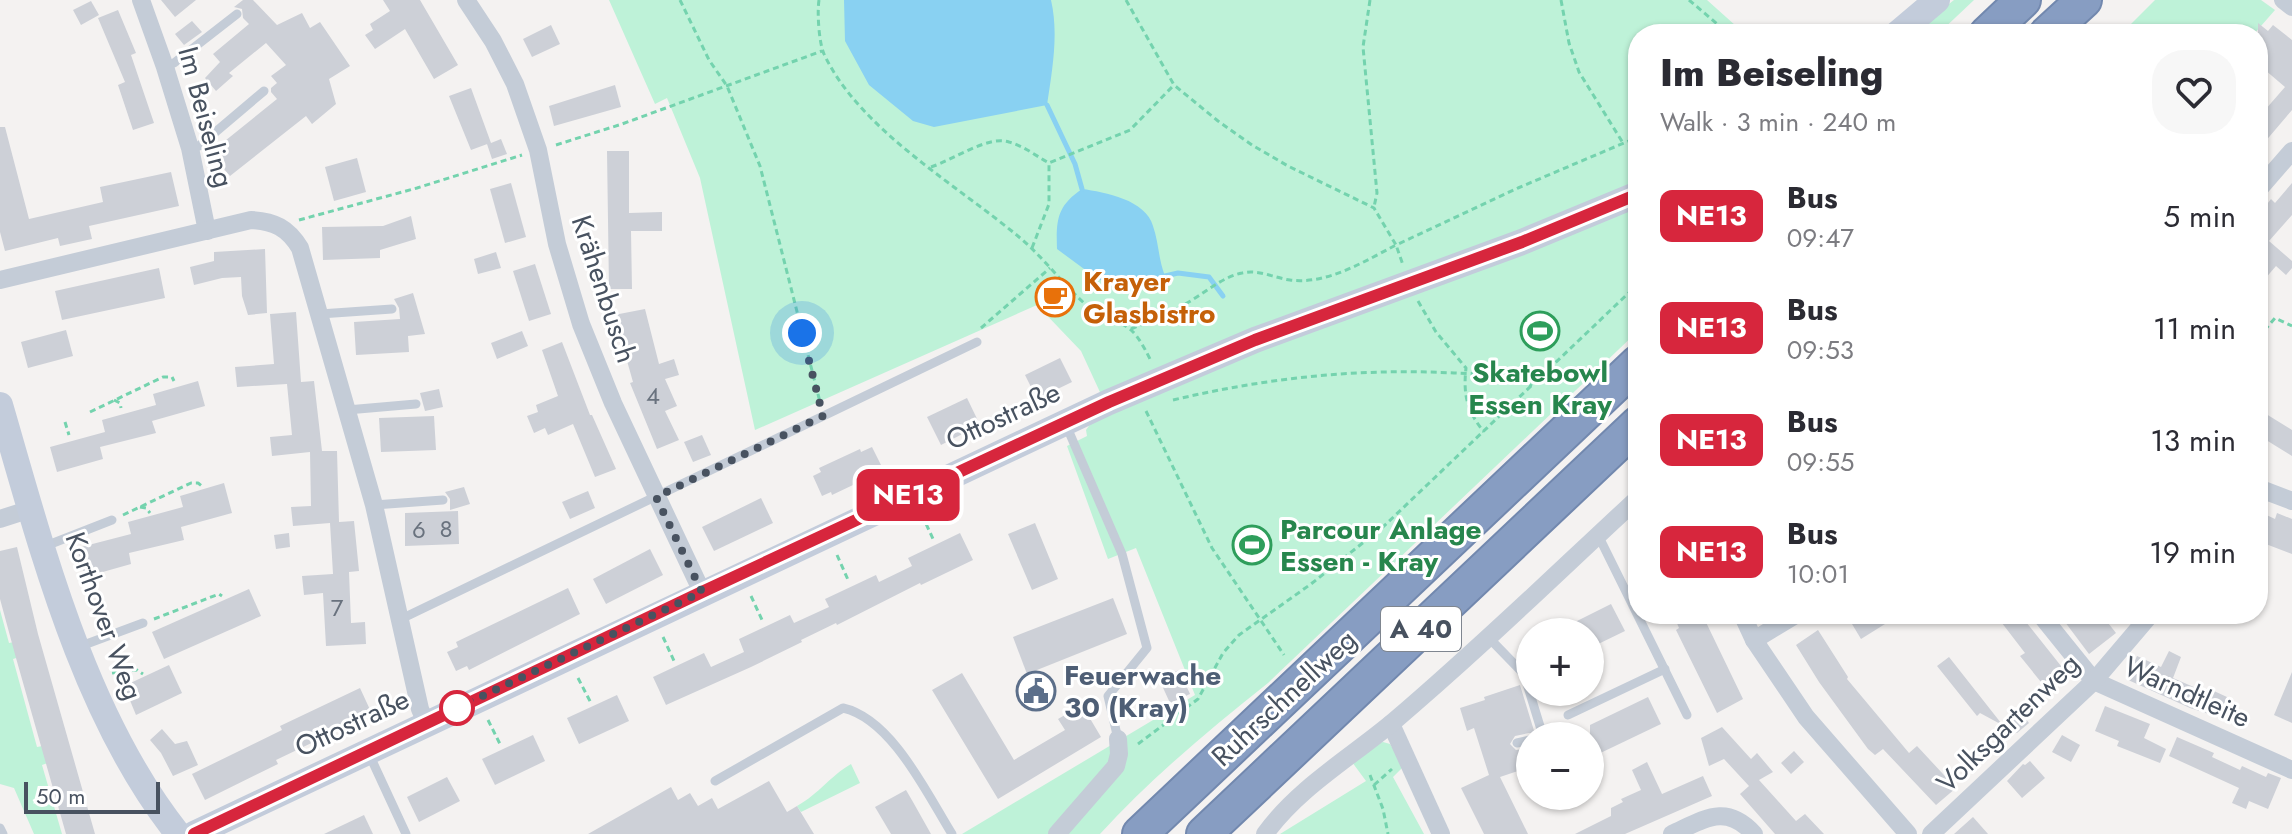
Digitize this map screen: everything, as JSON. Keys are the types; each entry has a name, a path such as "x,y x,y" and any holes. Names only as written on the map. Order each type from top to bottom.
{"highway":[{"path":"1998,24 2023,0"},
{"path":"2058,24 2084,0"},
{"name":"Ruhrschnellweg","path":"1140,834 1628,372"},
{"name":"Ruhrschnellweg","path":"1204,834 1628,433"}],"street":[{"name":"Im Beiseling","path":"141,0 190,148 207,231 251,220 265,221 287,230 300,248 374,505 420,709 426,723"},
{"name":"Krähenbusch","path":"466,0 493,41 515,84 538,150 557,244 581,324 613,403 702,592"},
{"path":"1909,24 1937,0"},
{"path":"2283,0 2292,7"},
{"path":"2268,179 2292,151"},
{"name":"Ottostraße","path":"194,834 1065,422 1160,392 1255,340 1522,242 1628,198"},
{"path":"0,280 207,231"},
{"name":"Korthover Weg","path":"0,405 43,547 90,683 134,772 178,834"},
{"path":"2268,492 2292,501"},
{"path":"1265,834 1281,810 1391,724 1489,638 1628,507"},
{"path":"0,519 31,509"},
{"path":"1747,624 1806,717 1908,834"},
{"path":"1754,640 1780,624"},
{"name":"Warndtleite","path":"2048,624 2094,681 2292,770"},
{"name":"Volksgartenweg","path":"1931,834 2094,681 2142,624"},
{"path":"1391,724 1441,834"},
{"path":"1057,834 1116,766 1119,747"},
{"path":"1672,834 1721,815 1743,822 1754,834"}],"lane":[{"path":"165,67 237,14"},
{"path":"190,148 199,146 264,91"},
{"path":"320,314 392,309"},
{"path":"401,619 977,342"},
{"path":"347,410 416,404"},
{"path":"1065,422 1122,554 1147,648 1108,696 1119,747"},
{"path":"374,505 443,500"},
{"path":"43,547 112,520"},
{"path":"1598,535 1628,595"},
{"path":"77,648 143,623"},
{"path":"1642,624 1687,715"},
{"path":"1489,638 1524,674 1539,722"},
{"path":"1568,715 1665,669"},
{"path":"715,781 843,708 859,712 898,748 952,834"},
{"path":"368,751 406,834"},
{"path":"0,828 3,834"}],"path":[{"path":"680,0 709,60 727,86 760,166 823,416"},
{"path":"819,0 817,14 822,51 839,78 890,135 1032,248 1094,311 1131,329 1148,354 1160,392 1308,375 1370,372 1515,378 1532,386"},
{"path":"1126,0 1174,85 1252,145 1374,208 1396,245 1422,310 1463,364 1467,407 1484,433"},
{"path":"1370,0 1363,47 1377,193 1374,208"},
{"path":"1561,0 1569,43 1579,72 1623,143"},
{"path":"1689,0 1717,24"},
{"path":"929,168 982,144 1002,140 1012,142 1049,163 1064,158 1130,130 1174,85"},
{"path":"1131,329 1185,305 1222,281 1246,272 1291,280 1331,275 1531,182 1628,141"},
{"path":"1032,248 1049,204 1049,163"},
{"path":"977,342 981,326 1050,268"},
{"path":"1119,747 1193,704 1227,647 1384,526 1628,294"},
{"path":"2268,326 2275,318 2292,326"},
{"path":"90,412 163,377 172,377 174,381"},
{"path":"114,400 120,403 121,408"},
{"path":"1145,409 1198,521 1227,572 1284,655"},
{"path":"65,422 69,435"},
{"path":"112,520 191,483 203,487"},
{"path":"140,507 150,513"},
{"path":"920,512 934,541"},
{"path":"835,551 849,582"},
{"path":"749,592 763,622"},
{"path":"143,623 219,594 222,596"},
{"path":"172,612 175,618"},
{"path":"661,634 675,663"},
{"path":"90,683 125,670 137,670 143,674"},
{"path":"576,674 591,703"},
{"path":"487,717 501,746"},
{"path":"1374,785 1406,756"},
{"path":"1370,775 1383,809 1388,834"}],"green space":[{"path":"609,0 1707,0 1734,24 1628,24 1628,341 1268,683 1181,755 1100,834 962,834 1195,695 1136,548 1108,559 1067,446 1087,436 1086,430 1105,403 1081,351 1037,305 755,430 700,178 667,98 655,104"},
{"path":"1954,0 1974,0 1949,24 1924,24"},
{"path":"2155,0 2261,0 2275,10 2263,24 2131,24"},
{"path":"0,610 9,643 33,638 36,652 13,659 37,747 59,743 62,758 42,765 62,834 34,834 14,788 0,784"},
{"path":"1375,744 1390,744 1404,766 1393,777 1424,834 1280,834 1366,781 1352,762"},
{"path":"851,764 860,783 801,812 797,806"}],"water":[{"path":"844,0 1051,0 1055,39 1047,105 934,127 913,121 869,85 845,41"},
{"path":"1082,189 1124,199 1149,217 1165,276 1146,285 1099,280 1057,249 1060,214 1067,201"}],"building":[{"path":"161,0 196,0 175,17"},
{"path":"243,0 253,0 277,25 302,13 310,28 320,22 350,66 329,79 336,104 312,124 306,116 230,176 210,153 277,99 271,88 277,83 271,76 286,65 266,43 229,73 233,76 216,91 205,78 220,62 213,54 249,24 243,18 242,9 234,7"},
{"path":"383,0 420,0 458,65 434,79 405,29 375,49 365,35 373,30 370,24 390,11"},
{"path":"91,1 99,15 81,25 73,10"},
{"path":"118,10 136,53 131,55 154,123 133,130 118,85 125,82 98,18"},
{"path":"192,21 202,32 184,45 175,34"},
{"path":"551,25 560,44 532,57 523,39"},
{"path":"2273,25 2292,40 2292,110 2268,138 2268,107 2285,87 2268,73 2268,31"},
{"path":"615,85 621,107 554,126 549,106"},
{"path":"471,88 491,143 501,139 507,154 492,159 487,144 471,150 449,96"},
{"path":"0,127 5,127 29,219 103,202 100,187 171,172 179,206 89,226 92,239 60,246 58,238 5,251 0,232"},
{"path":"607,151 629,151 629,213 662,212 662,231 631,231 632,289 609,289"},
{"path":"357,158 366,192 334,201 325,167"},
{"path":"511,183 526,237 505,243 490,189"},
{"path":"2292,183 2292,215 2269,241 2292,261 2292,268 2286,275 2276,266 2268,275 2268,203 2271,199 2275,203"},
{"path":"411,216 416,239 380,250 380,258 323,260 322,227 383,226"},
{"path":"265,249 267,313 248,315 242,296 241,277 194,285 190,267 214,261 214,252"},
{"path":"496,252 501,268 478,274 474,259"},
{"path":"535,264 551,314 529,321 513,271"},
{"path":"159,268 165,298 62,320 55,291"},
{"name":"Krayer Glasbistro","path":"1055,286 1066,299 1055,308 1044,295"},
{"path":"413,293 425,334 408,336 409,352 356,355 354,322 400,319 394,299"},
{"path":"645,309 659,364 674,359 679,375 665,379 677,406 665,411 679,440 657,449 630,383 633,382 614,315"},
{"path":"296,312 301,382 314,381 322,451 337,451 339,522 354,521 359,571 349,572 351,623 365,622 366,644 326,646 323,593 304,595 302,576 333,574 330,523 293,526 291,507 311,506 310,452 272,456 270,437 292,435 287,384 237,387 235,367 274,364 270,314"},
{"path":"66,330 73,356 28,368 21,342"},
{"path":"522,331 528,346 497,359 491,343"},
{"path":"562,342 590,415 616,469 595,477 573,424 548,435 545,428 534,433 527,416 538,412 536,405 558,396 542,350"},
{"path":"1060,358 1072,382 1037,399 1025,375"},
{"path":"198,381 205,406 152,421 156,433 100,447 103,459 57,472 50,447 105,432 102,420 156,405 153,394"},
{"path":"439,389 443,407 425,411 420,393"},
{"path":"967,398 980,425 941,445 927,417"},
{"path":"2268,415 2292,430 2292,456 2268,441"},
{"path":"434,416 436,450 381,452 379,418"},
{"path":"702,435 711,455 693,462 684,442"},
{"path":"872,447 882,467 871,473 872,476 832,495 831,492 822,496 813,476 821,472 819,468 860,449 861,452"},
{"path":"224,483 232,513 181,527 184,540 129,553 131,564 85,577 77,548 131,534 128,522 183,507 180,496"},
{"path":"464,487 470,504 450,510 450,499 445,492"},
{"path":"588,491 595,508 570,519 562,502"},
{"path":"761,498 773,523 714,551 702,527"},
{"path":"458,511 459,544 405,546 405,513"},
{"path":"2277,513 2292,519 2292,554 2268,545 2268,516 2275,519"},
{"path":"1035,523 1058,579 1032,590 1008,534"},
{"path":"289,533 290,547 276,549 274,535"},
{"path":"960,533 973,560 666,705 653,677 704,653 711,667 744,652 739,639 790,615 794,623 829,607 825,599 876,575 879,582 912,566 908,558"},
{"path":"17,547 38,634 95,834 66,834 16,658 0,599 0,551"},
{"path":"650,549 663,575 606,604 593,579"},
{"path":"568,588 580,614 469,670 467,666 456,671 447,652 458,647 456,642"},
{"path":"249,589 261,616 164,659 152,632"},
{"path":"1113,598 1127,634 1027,674 1013,637"},
{"path":"1611,604 1625,631 1604,641 1604,618 1583,618"},
{"path":"1677,624 1707,624 1743,699 1717,713 1676,630 1679,628"},
{"path":"1852,624 1885,624 1861,639"},
{"path":"2003,624 2028,624 2065,671 2045,687 2020,656 2025,653"},
{"path":"2066,624 2109,624 2116,633 2089,654"},
{"path":"1818,630 1847,679 1909,753 1917,746 1956,788 1936,805 1883,749 1875,755 1868,749 1819,682 1796,645"},
{"path":"2169,651 2181,657 2173,678 2212,695 2214,691 2227,697 2218,717 2126,679 2137,656 2161,667"},
{"path":"1949,657 2001,723 2017,709 2029,723 2017,733 1980,713 1977,716 1937,666"},
{"path":"169,665 182,693 136,715 124,686"},
{"path":"1179,670 1190,694 1170,703 1159,679"},
{"path":"2292,672 2292,723 2274,715"},
{"path":"962,673 1014,760 1065,730 1058,719 1082,705 1101,737 998,799 932,690"},
{"path":"1516,686 1516,706 1526,706 1531,722 1516,722 1516,736 1510,744 1516,750 1516,772 1500,777 1528,834 1484,834 1461,788 1489,775 1474,728 1467,731 1460,708 1485,700 1484,697"},
{"path":"360,688 372,714 276,760 278,764 205,800 192,774 282,730 280,726"},
{"path":"617,695 629,721 579,744 567,718"},
{"path":"1648,697 1661,724 1604,751 1604,722 1596,722"},
{"path":"2105,706 2150,724 2144,738 2166,749 2160,763 2117,746 2119,741 2095,731"},
{"path":"1722,727 1751,759 1757,753 1773,772 1759,780 1796,821 1805,814 1824,834 1775,834 1740,794 1749,786 1724,759 1709,766 1701,738"},
{"path":"162,729 175,744 187,741 198,765 173,776 150,740"},
{"path":"533,735 545,761 495,785 482,759"},
{"path":"2062,735 2080,745 2071,762 2052,752"},
{"path":"2177,737 2214,753 2212,757 2240,770 2242,766 2266,777 2268,773 2281,778 2268,809 2249,801 2246,809 2232,803 2239,788 2169,756"},
{"path":"1794,751 1804,762 1791,774 1781,763"},
{"path":"2030,761 2045,778 2022,798 2007,781"},
{"path":"1647,762 1662,794 1703,776 1712,796 1625,834 1575,834 1611,816 1611,808 1623,802 1621,799 1641,790 1632,770"},
{"path":"447,777 460,801 419,822 407,797"},
{"path":"769,781 787,812 797,806 814,834 588,834 671,787 678,800 690,793 698,806 712,798 718,809"},
{"path":"906,790 931,834 891,834 875,807"},
{"path":"364,815 373,834 324,834"},
{"path":"1973,817 1988,834 1954,834"}],"waterway":[{"path":"1047,105 1075,164 1082,189"},
{"path":"1165,276 1178,273 1209,277 1223,296"}],"bus line":[{"name":"NE13","path":"194,834 1109,402 1255,340 1522,242 1628,198"}],"place":[{"name":"Krayer Glasbistro","path":"1055,297"},
{"name":"Skatebowl Essen Kray","path":"1540,331"},
{"name":"Parcour Anlage Essen - Kray","path":"1252,545"},
{"name":"Feuerwache 30 (Kray)","path":"1036,691"}],"route":[{"path":"457,708 702,592 656,497 823,416 802,333"}]}
